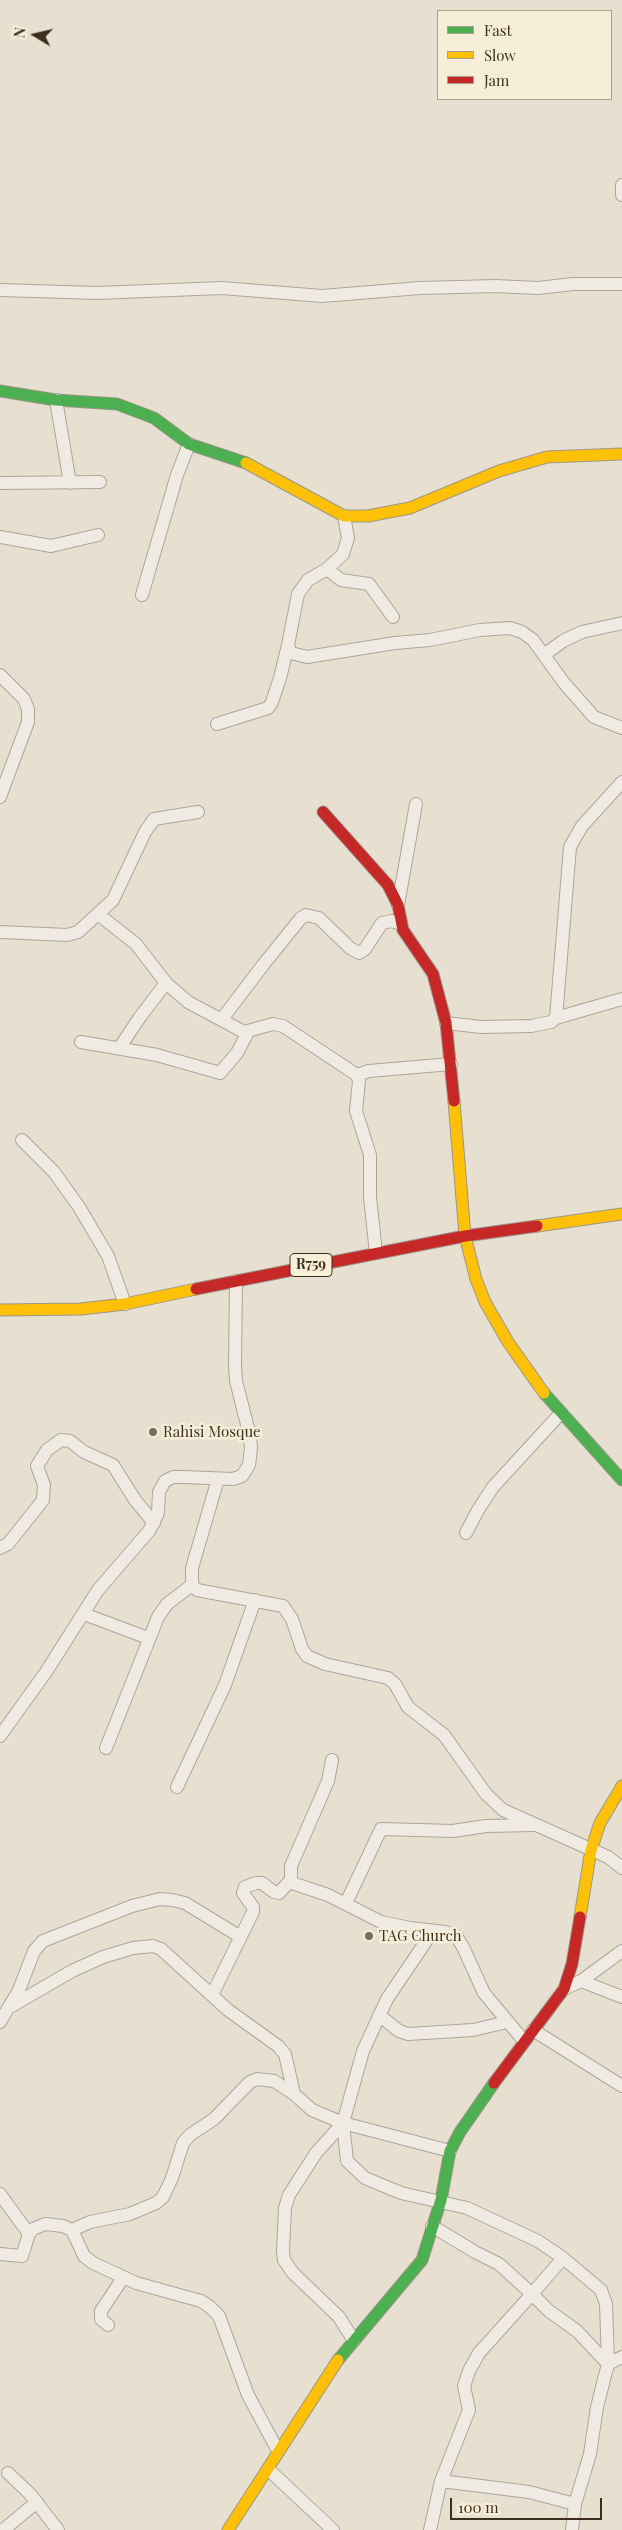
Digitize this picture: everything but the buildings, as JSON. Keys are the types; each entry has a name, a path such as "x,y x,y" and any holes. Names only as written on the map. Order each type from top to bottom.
{"street":[{"path":"622,185 622,195"},
{"path":"0,290 97,293 222,288 322,296 420,288 496,286 538,288 573,284 622,284"},
{"path":"0,391 56,400 117,404 134,409 154,418 189,444 238,459 344,516 368,516 410,508 499,471 547,457 579,454 622,454"},
{"path":"56,400 70,483"},
{"path":"142,595 176,475 189,444"},
{"path":"0,484 100,482"},
{"path":"217,724 268,708 272,702 288,645 298,594 308,580 337,562 346,547 348,538 344,516"},
{"path":"0,537 51,546 98,535"},
{"path":"327,569 341,580 369,584 393,617"},
{"path":"544,655 563,641 582,632 622,623"},
{"path":"288,645 291,653 307,658 370,646 430,640 480,630 510,628 522,632 533,640 564,683 594,717 622,728"},
{"path":"0,675 24,699 28,709 28,722 0,796"},
{"path":"556,1018 570,847 582,826 622,782"},
{"path":"416,804 398,905 400,924 433,974 446,1023 458,1134 465,1236 476,1279 496,1323 521,1362 560,1414 622,1480"},
{"path":"0,932 67,935 78,932 98,915 118,892 144,832 154,819 198,812"},
{"path":"324,812 388,885 398,905"},
{"path":"98,915 136,944 166,983 188,1002 239,1030 248,1032 273,1024 283,1026 357,1075 359,1080 356,1111 370,1155 370,1197 376,1253"},
{"path":"222,1019 262,965 301,918 306,915 319,918 350,948 359,953 365,949 382,923 387,921 400,924"},
{"path":"120,1048 140,1017 166,983"},
{"path":"446,1023 481,1027 531,1026 551,1022 556,1018 622,999"},
{"path":"81,1042 120,1048 220,1072 237,1053 248,1032"},
{"path":"357,1075 368,1070 451,1064"},
{"path":"22,1140 54,1172 79,1207 108,1256 125,1304"},
{"name":"R759","path":"0,1310 80,1309 125,1304 465,1236 622,1214"},
{"path":"0,1736 84,1614 98,1590 132,1552 154,1523 160,1504 160,1492 165,1481 173,1477 218,1479 242,1476 249,1465 251,1448 236,1381 236,1281"},
{"path":"466,1533 493,1487 560,1414"},
{"path":"0,1548 8,1544 43,1500 44,1486 37,1466 47,1450 61,1440 70,1441 84,1452 113,1466 135,1500 154,1523"},
{"path":"192,1585 192,1568 218,1479"},
{"path":"192,1585 204,1593 283,1606 292,1619 302,1649 314,1660 388,1678 395,1684 408,1707 444,1735 492,1802 503,1810 608,1857 622,1868"},
{"path":"106,1748 148,1638 167,1604 192,1585"},
{"path":"177,1787 225,1685 255,1600"},
{"path":"84,1614 148,1638"},
{"path":"291,1882 291,1866 328,1780 332,1760"},
{"path":"228,2530 339,2359 417,2268 441,2200 450,2151 460,2132 524,2041 564,1989 572,1964 590,1850 600,1823 622,1786"},
{"path":"346,1903 381,1829 453,1831 486,1826 539,1825"},
{"path":"212,1995 253,1912 253,1907 243,1893 245,1887 262,1883 274,1892 279,1893 286,1883 291,1882 346,1903 381,1922 451,1934 459,1940 484,1993 524,2041"},
{"path":"0,2022 10,2007 34,1951 43,1941 132,1906 160,1899 184,1903 240,1936"},
{"path":"433,1931 391,1992 358,2064 343,2123 347,2161 365,2178 401,2193 441,2200 467,2208 538,2242 563,2258 600,2290 605,2298 608,2364 597,2407 590,2454 575,2504 572,2530"},
{"path":"10,2007 72,1971 103,1957 144,1946 161,1949 212,1995 285,2054 294,2094"},
{"path":"564,1989 581,1981 622,1951"},
{"path":"581,1981 622,1996"},
{"path":"379,2015 400,2032 408,2034 473,2030 507,2022"},
{"path":"533,2030 622,2086"},
{"path":"72,2230 83,2224 130,2214 156,2203 163,2197 172,2178 183,2143 214,2119 250,2082 257,2079 274,2081 294,2094 312,2110 343,2123 450,2151"},
{"path":"343,2123 316,2153 289,2195 285,2208 282,2250 284,2260 293,2273 339,2317 354,2341"},
{"path":"0,2194 29,2234"},
{"path":"0,2254 22,2256 29,2234 33,2229 45,2224 63,2226 72,2230 84,2256 93,2263 123,2278 201,2301 219,2316 248,2395 278,2452"},
{"path":"432,2226 499,2264 549,2311 577,2331 608,2364"},
{"path":"430,2530 441,2481 469,2410 464,2386 470,2371 479,2353 563,2258"},
{"path":"108,2325 101,2319 101,2311 123,2278"},
{"path":"608,2364 622,2357"},
{"path":"268,2469 333,2530"},
{"path":"8,2472 37,2502 58,2530"},
{"path":"441,2481 529,2492 575,2504"},
{"path":"3,2530 37,2502"}],"traffic: fast":[{"path":"0,391 56,400 117,404 154,418 189,444 246,463"},
{"path":"544,1393 622,1480"},
{"path":"338,2360 422,2260 441,2200 450,2151 460,2132 494,2083"}],"traffic: slow":[{"path":"246,463 344,516 368,516 410,508 499,471 547,457 622,454"},
{"path":"454,1101 465,1236 476,1279 485,1302 508,1342 544,1393"},
{"path":"537,1226 622,1214"},
{"path":"0,1310 81,1309 125,1304 196,1289"},
{"path":"580,1917 591,1850 600,1823 622,1786"},
{"path":"228,2530 338,2360"}],"traffic: jam":[{"path":"323,812 388,885 398,905 403,930 433,974 446,1023 454,1101"},
{"path":"196,1289 465,1236 537,1226"},
{"path":"494,2083 564,1989 572,1964 580,1917"}],"place":[{"name":"Rahisi Mosque","path":"153,1432"},
{"name":"TAG Church","path":"369,1936"}]}
